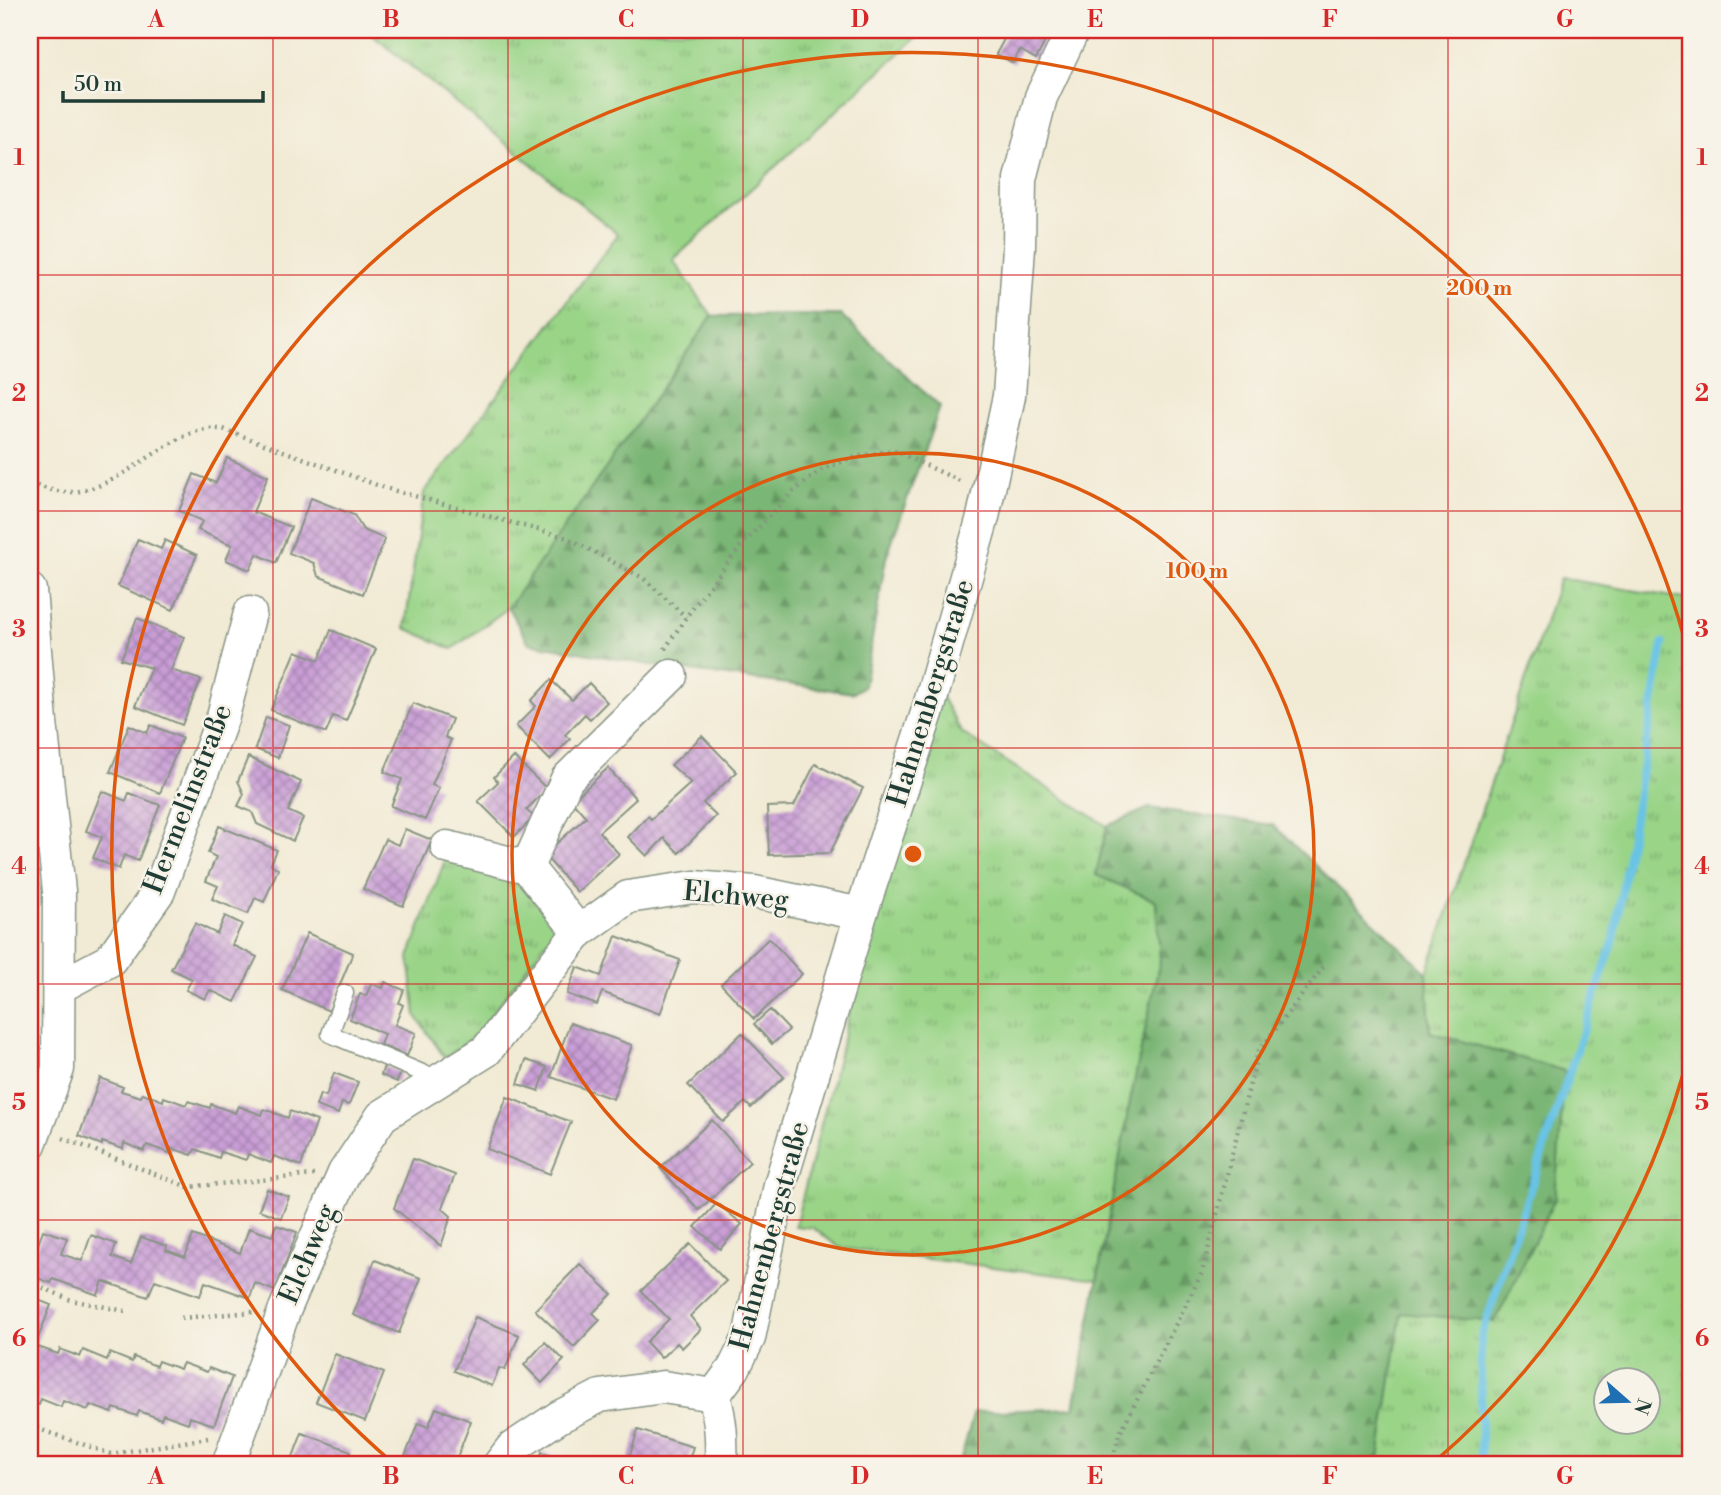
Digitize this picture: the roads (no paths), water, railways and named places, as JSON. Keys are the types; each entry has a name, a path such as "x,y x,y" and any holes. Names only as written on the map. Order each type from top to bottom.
{"street":[{"name":"Hahnenbergstraße","path":"715,1395 734,1368 749,1338 780,1185 861,914 931,698 989,492 1009,396 1019,247 1020,179 1041,97 1073,30"},
{"path":"30,590 59,891 58,1069 33,1136"},
{"name":"Hermelinstraße","path":"59,986 110,960 159,891 223,716 250,613"},
{"path":"527,867 567,779 671,676"},
{"path":"447,847 527,867 579,932"},
{"name":"Elchweg","path":"228,1465 285,1309 344,1172 382,1116 486,1051 579,932 628,898 694,887 754,892 861,914"},
{"path":"499,1465 512,1448 559,1417 600,1396 663,1387 715,1395 722,1434 720,1465"}],"lane":[{"path":"345,993 330,1034 439,1080"}],"waterway":[{"path":"1481,1465 1481,1337 1614,939 1663,643"}]}
